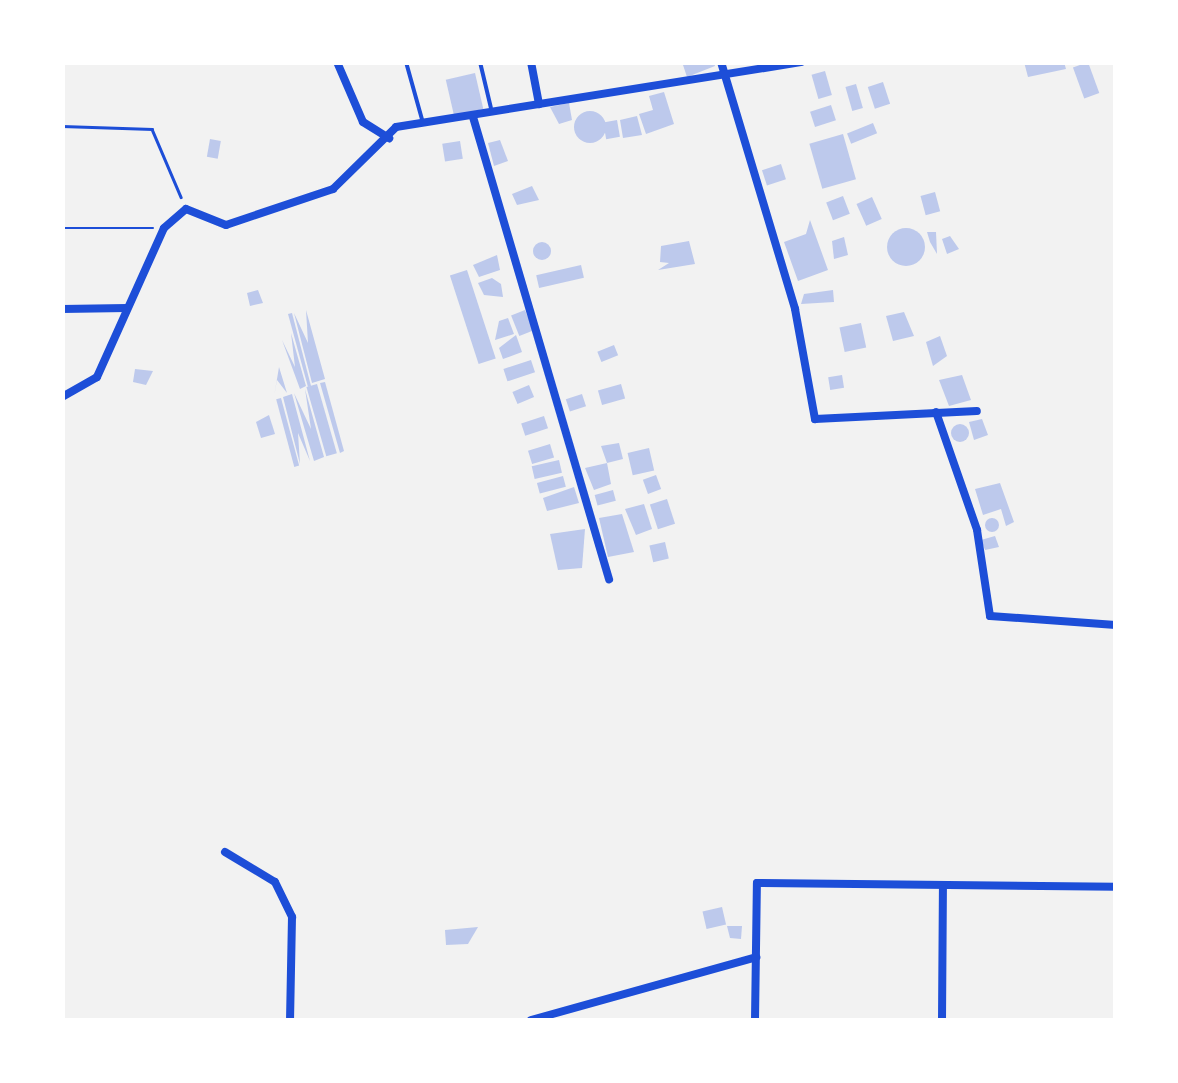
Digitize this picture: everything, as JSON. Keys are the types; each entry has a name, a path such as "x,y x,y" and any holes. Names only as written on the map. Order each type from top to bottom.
{"street":[{"path":"337,62 363,122 389,138"},
{"path":"531,62 539,104"},
{"path":"721,62 795,309 815,419 977,411"},
{"path":"62,397 97,377 164,228 186,210 226,225 333,189 389,138 423,123 725,78 802,62"},
{"path":"473,117 609,579"},
{"path":"62,309 127,308"},
{"path":"936,412 977,530 990,616 1116,625"},
{"path":"225,852 275,882 292,917 290,1020"},
{"path":"756,1020 757,882 942,890 1116,886"},
{"path":"942,890 942,1020"},
{"path":"531,1020 756,957"}],"lane":[{"path":"406,62 423,123"},
{"path":"480,62 492,113"}],"path":[{"path":"62,126 152,129 186,210"},
{"path":"62,228 164,228"}],"building":[{"path":"682,62 714,62 715,66 687,77"},
{"path":"1024,62 1064,62 1066,69 1028,77"},
{"path":"1088,62 1099,93 1084,98 1073,67"},
{"path":"825,71 832,95 818,99 812,75"},
{"path":"475,73 483,109 454,116 446,80"},
{"path":"883,82 890,104 875,109 868,87"},
{"path":"856,84 863,108 852,111 845,87"},
{"path":"664,92 674,124 646,134 639,114 653,110 649,96"},
{"path":"569,103 572,120 559,124 550,107"},
{"path":"831,105 836,120 815,127 810,112"},
{"path":"590,111 602,115 606,127 602,139 590,143 578,139 574,127 578,115"},
{"path":"637,116 642,135 623,138 620,120"},
{"path":"617,120 620,137 606,139 603,122"},
{"path":"873,123 877,133 851,144 847,133"},
{"path":"843,134 856,179 822,189 809,144"},
{"path":"210,139 221,141 218,159 207,157"},
{"path":"500,140 508,161 494,166 488,143"},
{"path":"460,141 463,159 445,162 442,144"},
{"path":"781,164 786,179 767,185 762,170"},
{"path":"532,186 539,200 517,205 512,194"},
{"path":"935,192 940,211 926,215 921,196"},
{"path":"843,196 850,214 833,220 826,202"},
{"path":"872,197 882,219 866,226 856,204"},
{"path":"810,220 828,270 798,281 784,242 806,234"},
{"path":"906,228 919,234 925,247 919,260 906,266 893,260 887,247 893,234"},
{"path":"927,232 936,232 937,254 930,242"},
{"path":"950,236 959,249 947,254 942,239"},
{"path":"844,237 848,255 834,259 832,241"},
{"path":"689,241 695,264 658,270 669,263 660,262 661,246"},
{"path":"542,242 551,251 542,260 533,251"},
{"path":"497,255 500,270 479,277 473,265"},
{"path":"581,265 584,278 539,288 536,275"},
{"path":"467,270 496,358 479,364 450,276"},
{"path":"492,278 501,284 503,297 484,295 478,283"},
{"path":"258,290 263,303 250,306 247,293"},
{"path":"833,290 834,302 801,304 804,294"},
{"path":"306,310 325,379 312,383 294,313 308,343"},
{"path":"525,310 533,330 519,336 511,316"},
{"path":"904,312 914,336 893,341 886,316"},
{"path":"292,313 311,386 308,387 288,314"},
{"path":"508,318 514,334 495,340 499,321"},
{"path":"861,323 866,347 845,352 839,328"},
{"path":"291,333 306,386 300,389 282,340 295,367"},
{"path":"516,335 522,352 503,359 499,348"},
{"path":"940,336 947,356 933,366 926,342"},
{"path":"614,345 618,355 601,362 597,352"},
{"path":"531,360 535,372 507,381 503,369"},
{"path":"279,367 287,393 277,380 274,397"},
{"path":"135,369 153,371 146,385 133,382"},
{"path":"842,375 844,388 830,390 828,377"},
{"path":"962,375 971,400 949,406 939,380"},
{"path":"325,382 344,451 340,453 320,383"},
{"path":"317,384 337,453 326,456 306,387"},
{"path":"621,384 625,398 602,405 598,391"},
{"path":"529,385 534,397 518,404 512,392"},
{"path":"305,389 324,457 314,461 294,393 311,429"},
{"path":"292,394 310,461 298,433 300,464 283,397"},
{"path":"582,394 586,406 570,412 566,399"},
{"path":"281,398 299,466 294,467 276,399"},
{"path":"269,415 275,434 261,438 256,422"},
{"path":"544,416 548,428 525,436 521,423"},
{"path":"982,419 988,435 974,440 969,422"},
{"path":"960,424 969,433 960,442 951,433"},
{"path":"619,443 623,459 607,463 601,446"},
{"path":"550,444 554,457 532,464 528,451"},
{"path":"649,448 654,470 633,475 628,453"},
{"path":"559,460 562,473 535,479 532,466"},
{"path":"607,463 611,484 594,490 585,468"},
{"path":"656,475 661,489 648,494 643,480"},
{"path":"563,476 566,487 540,494 537,483"},
{"path":"1000,483 1014,522 1006,526 1001,509 983,515 975,489"},
{"path":"574,487 579,503 547,511 543,498"},
{"path":"613,490 616,501 597,506 595,495"},
{"path":"667,499 675,524 658,529 650,505"},
{"path":"644,504 652,529 636,535 625,509"},
{"path":"622,514 634,552 608,557 599,518"},
{"path":"992,518 999,525 992,532 985,525"},
{"path":"585,529 582,568 558,570 550,534"},
{"path":"995,536 999,547 985,550 981,540"},
{"path":"665,542 669,559 653,562 649,546"},
{"path":"722,907 726,925 707,929 703,911"},
{"path":"727,926 742,926 741,939 730,938"},
{"path":"478,927 468,944 446,945 445,930"}]}
